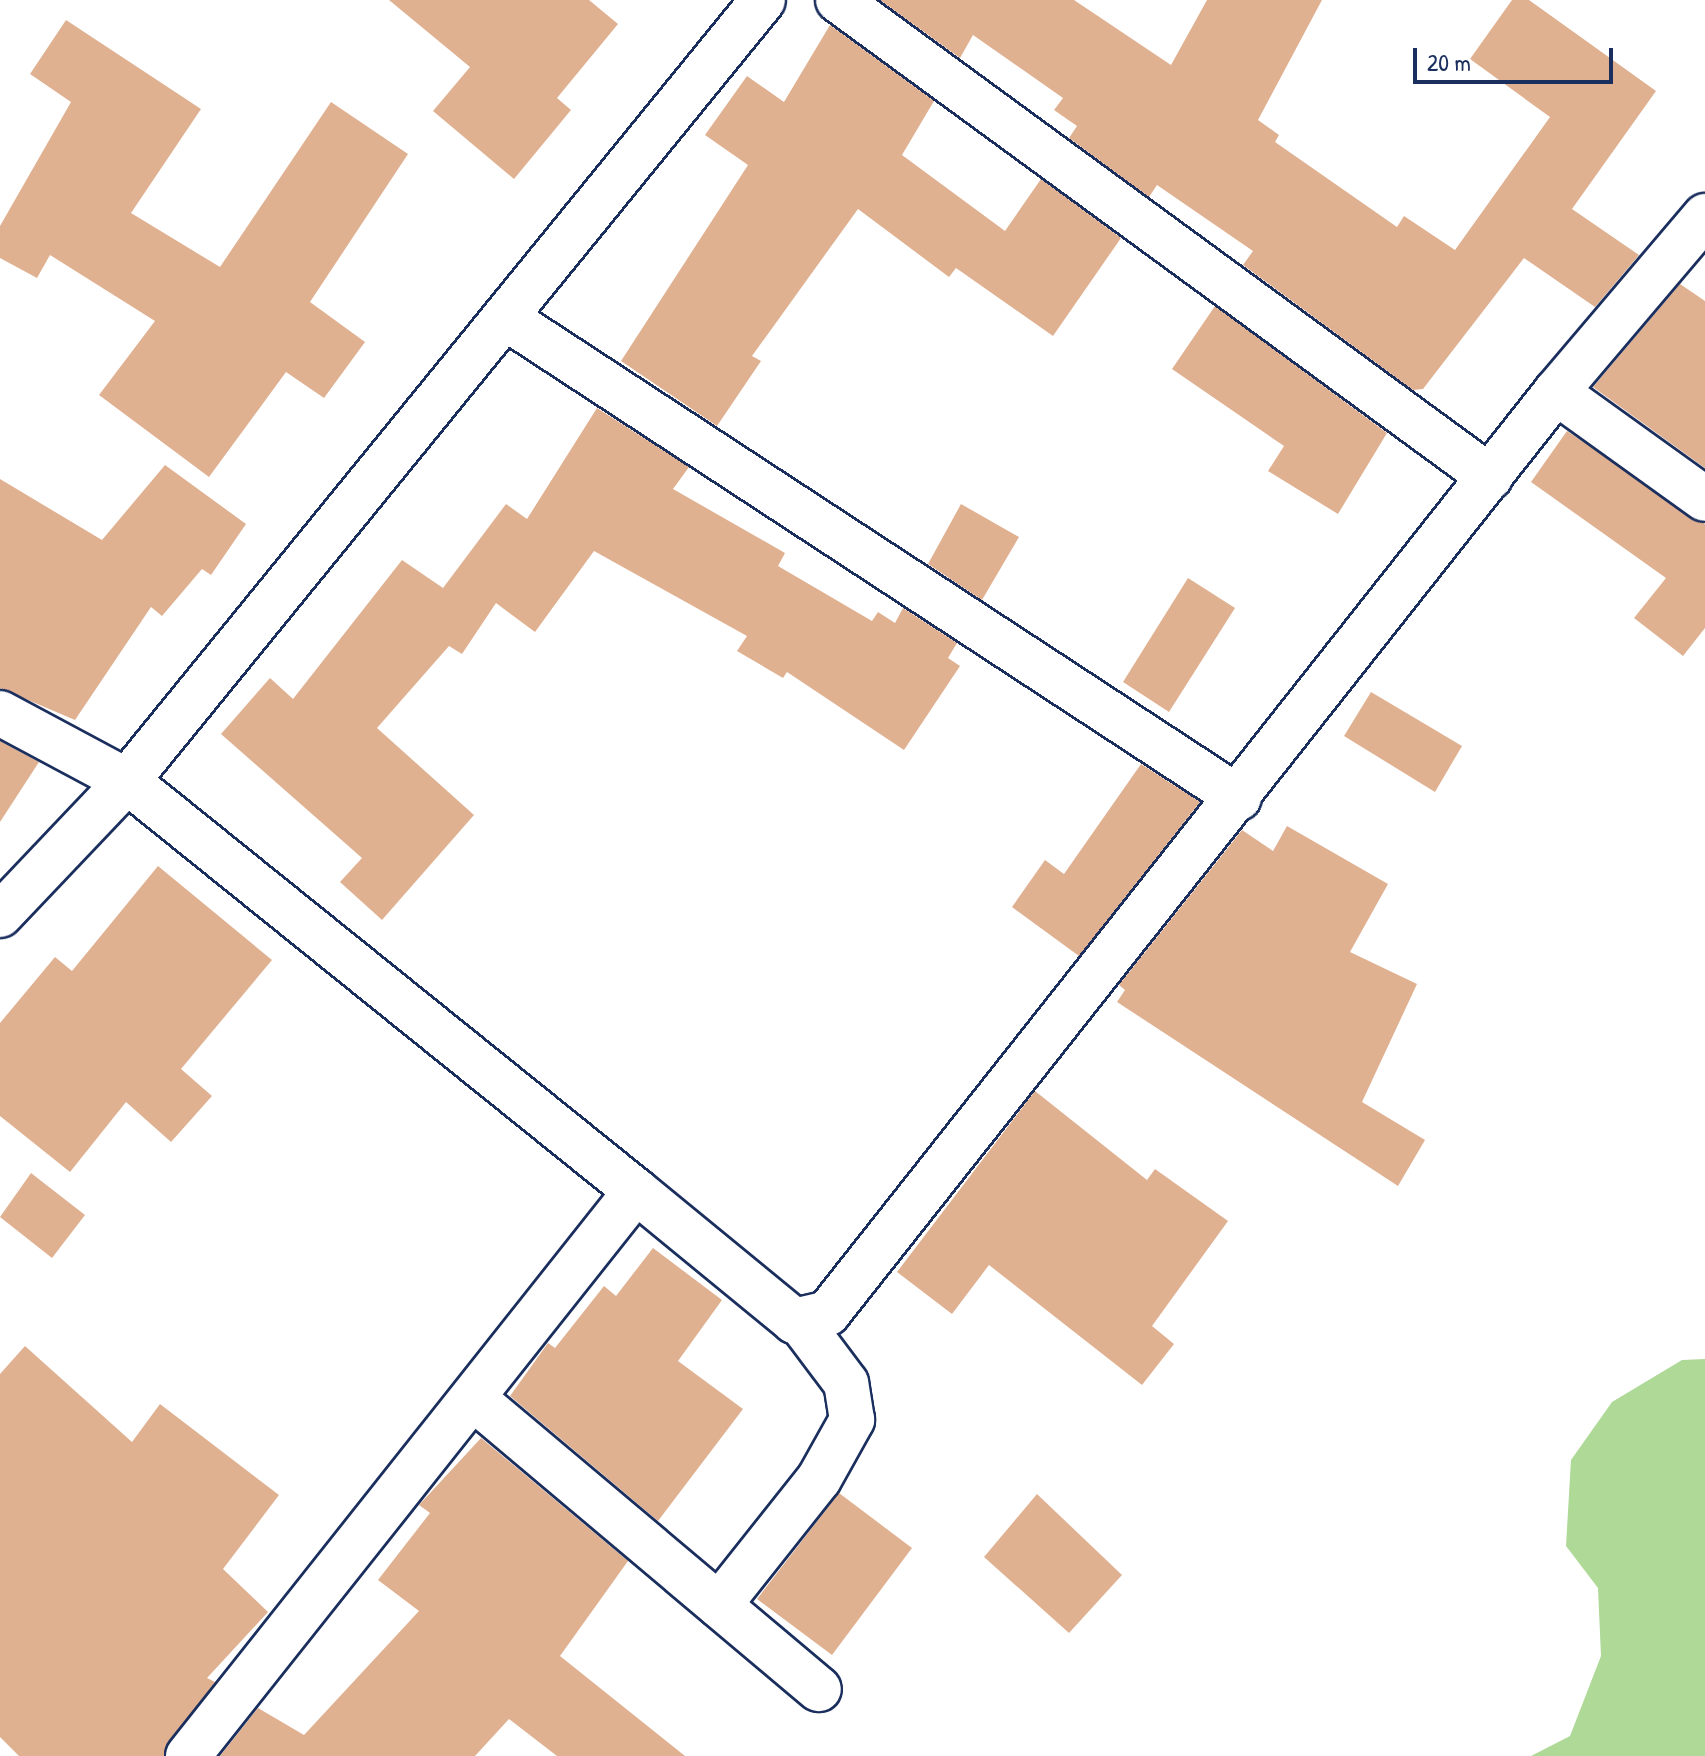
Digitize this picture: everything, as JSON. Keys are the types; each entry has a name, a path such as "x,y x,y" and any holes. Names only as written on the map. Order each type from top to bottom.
{"street":[{"path":"838,0 1490,477"},
{"path":"0,915 127,781 506,318 750,4"},
{"path":"801,1323 828,1313 848,1291 1556,392 1705,216"},
{"path":"506,318 1239,798"},
{"path":"1556,392 1705,499"},
{"path":"0,713 127,781 801,1323 846,1383 852,1420 828,1467 719,1605"},
{"path":"188,1756 636,1191"},
{"path":"473,1398 819,1689"}],"green space":[{"path":"1705,1359 1705,1756 1531,1756 1570,1736 1601,1656 1598,1588 1566,1546 1571,1460 1612,1402 1682,1360"}],"building":[{"path":"389,0 589,0 618,24 557,98 571,110 514,179 433,111 470,67"},
{"path":"880,0 1074,0 1171,65 1207,0 1322,0 1258,120 1279,135 1275,142 1397,227 1404,216 1455,250 1550,117 1470,59 1512,0 1529,0 1656,91 1572,209 1639,255 1595,307 1524,258 1423,389 1413,390 1243,265 1253,251 1157,185 1149,197 1069,138 1077,126 1054,110 1063,98 973,35 960,58"},
{"path":"66,20 201,109 131,213 220,267 331,102 408,154 310,302 365,342 324,398 286,372 209,477 99,395 155,321 50,255 37,278 0,258 0,226 71,102 30,74"},
{"path":"830,25 934,101 902,155 1005,231 1041,179 1121,238 1053,336 956,268 949,277 858,209 752,356 761,361 717,426 621,361 748,165 705,135 747,76 784,102"},
{"path":"1680,284 1705,301 1705,468 1593,387"},
{"path":"1215,306 1387,433 1338,514 1268,471 1284,446 1172,369"},
{"path":"597,408 689,467 673,489 785,553 778,566 872,621 878,612 895,623 903,608 957,643 948,658 960,666 904,750 787,672 783,678 737,651 747,636 594,551 535,632 496,603 462,654 449,646 377,728 474,815 382,920 340,882 362,858 221,734 270,678 293,699 402,560 443,588 506,504 527,519"},
{"path":"1567,431 1705,524 1705,628 1683,656 1634,618 1666,578 1531,482"},
{"path":"165,465 246,524 211,575 202,569 162,616 151,607 75,720 0,688 0,479 102,540"},
{"path":"961,504 1019,537 982,600 928,564"},
{"path":"1188,578 1235,608 1169,712 1123,682"},
{"path":"1371,692 1462,746 1435,792 1344,736"},
{"path":"0,741 39,762 0,822"},
{"path":"1141,764 1200,802 1079,956 1012,907 1045,860 1064,874"},
{"path":"1287,826 1388,884 1350,952 1417,984 1362,1102 1425,1140 1398,1186 1117,1002 1125,990 1119,985 1242,830 1273,851"},
{"path":"158,866 272,960 181,1069 212,1096 171,1142 126,1102 70,1172 0,1116 0,1023 55,957 72,971"},
{"path":"1035,1091 1147,1180 1155,1169 1228,1221 1152,1326 1174,1344 1142,1385 989,1265 952,1314 897,1272"},
{"path":"31,1173 85,1215 52,1258 0,1217"},
{"path":"653,1248 722,1300 678,1361 743,1409 658,1521 510,1396 548,1343 555,1348 604,1286 616,1296"},
{"path":"25,1346 132,1442 160,1404 279,1495 223,1569 268,1612 207,1678 215,1682 164,1756 19,1756 0,1737 0,1374"},
{"path":"481,1438 628,1561 560,1656 685,1756 557,1756 509,1719 475,1756 220,1756 258,1708 304,1735 419,1611 378,1580 430,1513 419,1505"},
{"path":"839,1493 912,1548 832,1655 757,1599"},
{"path":"1037,1494 1122,1575 1069,1633 984,1557"}]}
